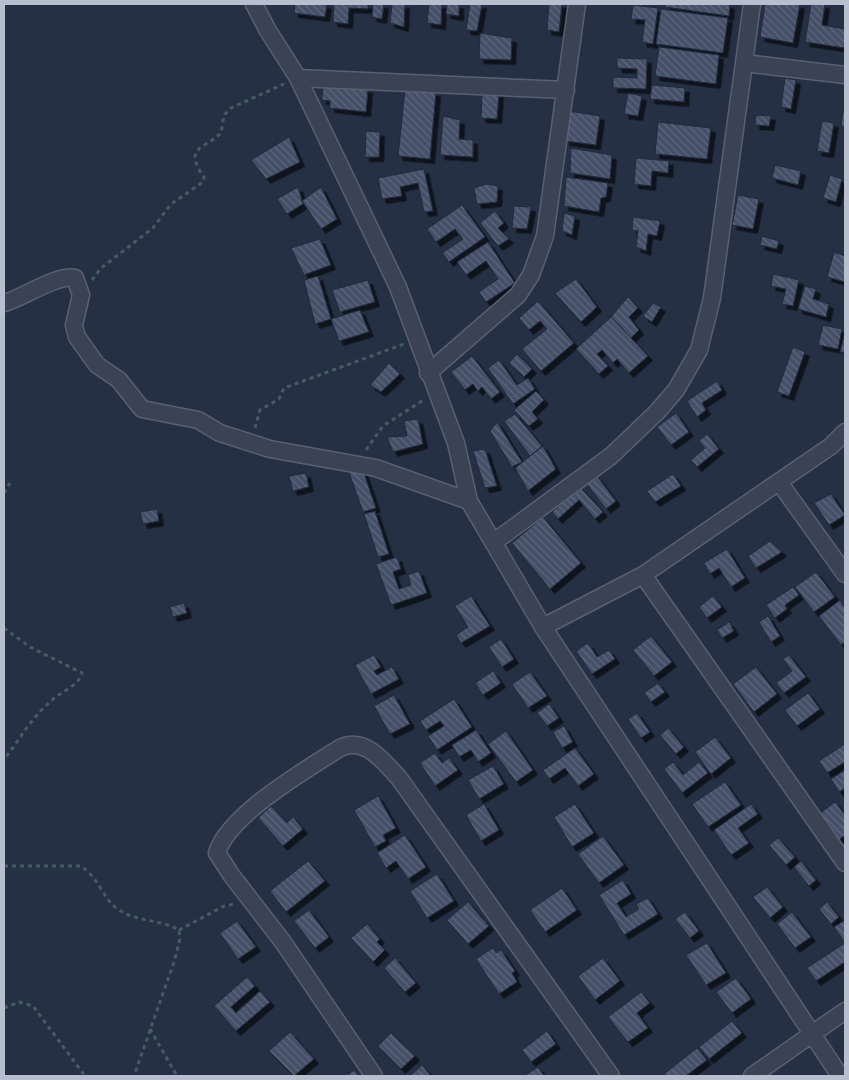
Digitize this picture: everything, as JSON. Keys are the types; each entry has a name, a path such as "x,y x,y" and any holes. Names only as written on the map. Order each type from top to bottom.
{"street":[{"path":"254,4 266,29 298,78 398,287 428,372 456,443 469,501 543,627 840,1076"},
{"path":"428,372 518,295 531,275 545,236 578,4"},
{"path":"494,542 566,491 631,438 676,390 699,350 712,298 752,4"},
{"path":"744,63 845,74"},
{"path":"298,78 566,90"},
{"path":"4,303 69,277 76,279 81,295 74,324 78,337 97,365 116,377 140,408 155,413 198,420 220,433 252,444 299,456 357,463 469,501"},
{"path":"543,627 643,575 831,446 845,432"},
{"path":"779,482 845,574"},
{"path":"643,575 845,863"},
{"path":"374,1076 283,942 219,858 217,851 221,843 271,792 340,748 352,744 364,746 399,778 612,1076"},
{"path":"752,1076 845,1011"}],"path":[{"path":"81,295 101,268 153,228 172,204 203,182 204,177 194,161 196,154 202,145 221,133 225,113 230,108 298,78"},
{"path":"252,444 259,412 279,399 284,388 416,339"},
{"path":"357,463 383,426 436,392"},
{"path":"4,493 10,483"},
{"path":"4,628 30,647 82,673 78,683 56,696 41,710 4,760"},
{"path":"4,866 80,866 90,871 118,910 137,919 165,924 179,930"},
{"path":"179,930 224,906 252,900"},
{"path":"134,1076 174,962 180,939 179,930"},
{"path":"4,1008 19,1002 30,1004 85,1076"},
{"path":"150,1029 177,1076"}],"building":[{"path":"295,4 327,4 325,17 294,13"},
{"path":"334,4 368,4 368,9 349,8 348,24 333,22"},
{"path":"373,4 384,4 382,19 372,17"},
{"path":"392,4 405,4 404,27 390,23"},
{"path":"429,4 442,4 441,25 427,23"},
{"path":"447,4 459,4 459,16 446,14"},
{"path":"470,4 482,4 477,31 466,30"},
{"path":"549,4 562,4 559,32 547,30"},
{"path":"665,4 730,4 729,16 665,7"},
{"path":"765,4 800,4 793,43 760,37"},
{"path":"811,4 825,4 822,25 845,29 845,48 805,42"},
{"path":"633,5 658,8 653,44 642,42 645,20 631,19"},
{"path":"661,9 728,18 723,53 656,44"},
{"path":"480,33 512,38 511,60 479,59"},
{"path":"659,47 719,55 716,84 655,76"},
{"path":"617,58 647,59 646,89 613,88 613,77 637,78 637,69 617,68"},
{"path":"785,78 796,80 791,109 781,107"},
{"path":"323,84 368,89 366,112 330,108 330,101 322,100"},
{"path":"652,85 685,88 684,102 650,99"},
{"path":"405,89 436,92 430,159 398,156"},
{"path":"482,92 499,93 497,119 481,118"},
{"path":"628,93 642,96 638,116 624,114"},
{"path":"845,97 845,127 841,126"},
{"path":"569,111 600,116 596,145 565,141"},
{"path":"756,115 771,116 769,126 755,125"},
{"path":"443,116 460,120 459,139 473,140 473,157 440,155"},
{"path":"822,121 834,123 829,153 817,151"},
{"path":"658,122 711,128 707,159 655,154"},
{"path":"366,131 380,132 379,157 365,157"},
{"path":"289,137 300,162 266,179 251,160"},
{"path":"571,148 612,155 610,179 570,173"},
{"path":"636,158 669,161 668,173 652,171 651,186 634,184"},
{"path":"775,165 801,171 798,185 772,178"},
{"path":"424,169 433,211 424,212 418,183 400,187 402,196 382,199 378,178"},
{"path":"830,175 842,179 836,202 823,198"},
{"path":"566,177 608,183 606,197 601,198 599,212 564,206"},
{"path":"486,184 498,186 497,202 477,204 474,188"},
{"path":"298,187 303,204 287,214 277,199"},
{"path":"321,187 337,219 321,229 302,201"},
{"path":"738,195 759,199 753,229 732,225"},
{"path":"462,205 485,237 449,262 442,253 463,239 455,229 436,242 427,229"},
{"path":"514,206 531,207 527,229 512,228"},
{"path":"495,211 504,223 498,228 509,239 498,246 480,223"},
{"path":"564,213 575,216 572,235 562,231"},
{"path":"633,217 660,221 657,236 648,234 646,251 636,247 638,231 632,230"},
{"path":"762,236 779,241 777,249 760,245"},
{"path":"320,239 331,265 304,275 291,248"},
{"path":"488,242 515,283 486,302 479,292 498,279 486,261 466,275 457,262"},
{"path":"834,252 845,256 845,282 827,277"},
{"path":"773,274 799,280 793,306 782,304 786,289 771,286"},
{"path":"318,276 331,319 315,324 304,280"},
{"path":"576,279 597,307 581,322 555,293"},
{"path":"368,280 375,302 340,312 332,290"},
{"path":"805,286 816,289 813,299 829,304 826,317 798,309"},
{"path":"628,297 638,308 629,317 639,330 631,338 611,317"},
{"path":"538,301 574,343 541,371 522,349 547,329 540,321 529,330 519,318"},
{"path":"653,303 661,307 652,322 643,316"},
{"path":"360,310 369,332 339,341 331,319"},
{"path":"611,317 648,356 629,373 617,359 613,363 602,350 597,354 608,366 599,374 576,349"},
{"path":"823,325 842,329 838,349 818,345"},
{"path":"845,332 845,353 840,352"},
{"path":"793,347 805,352 789,396 777,392"},
{"path":"517,354 532,369 524,377 509,363"},
{"path":"472,356 500,392 491,399 482,387 478,391 473,384 465,390 451,372"},
{"path":"499,360 517,385 528,378 535,389 513,404 488,368"},
{"path":"389,363 400,374 381,392 370,385"},
{"path":"717,381 722,390 702,403 706,410 697,417 687,401"},
{"path":"536,391 544,400 532,412 538,419 529,426 514,410"},
{"path":"676,413 689,432 671,445 657,427"},
{"path":"515,414 542,446 530,456 504,421"},
{"path":"418,419 423,444 393,452 387,437 407,436 404,421"},
{"path":"497,422 522,462 512,467 490,431"},
{"path":"707,434 719,449 697,467 691,460 705,448 699,441"},
{"path":"543,446 556,469 528,491 515,468"},
{"path":"485,449 497,486 485,488 473,451"},
{"path":"359,459 376,508 363,512 346,464"},
{"path":"306,473 309,487 293,491 289,476"},
{"path":"673,474 681,486 655,502 647,491"},
{"path":"597,476 616,501 606,509 587,484"},
{"path":"580,487 603,512 595,519 579,500 558,519 552,512"},
{"path":"831,494 845,515 829,525 814,503"},
{"path":"157,509 159,521 143,524 140,512"},
{"path":"375,511 389,554 378,557 364,514"},
{"path":"543,517 581,563 550,589 512,543"},
{"path":"770,541 782,552 756,568 748,556"},
{"path":"727,549 745,578 731,587 719,568 710,574 704,563"},
{"path":"397,557 401,569 393,572 399,589 411,585 408,575 419,571 427,593 391,605 376,564"},
{"path":"816,572 835,597 814,612 795,587"},
{"path":"793,587 799,595 785,605 787,609 775,618 766,605"},
{"path":"471,596 490,626 461,643 456,635 468,627 455,606"},
{"path":"713,596 722,607 707,618 699,607"},
{"path":"840,600 845,608 845,642 841,645 819,616"},
{"path":"184,603 187,613 173,617 170,607"},
{"path":"768,616 780,636 771,642 759,622"},
{"path":"729,622 734,631 722,638 717,630"},
{"path":"651,636 672,662 654,676 633,650"},
{"path":"501,639 514,659 502,667 489,647"},
{"path":"588,643 597,657 609,650 615,659 592,674 576,651"},
{"path":"374,655 381,667 374,671 377,675 392,667 399,679 371,694 355,665"},
{"path":"789,655 806,677 784,693 776,683 792,671 783,659"},
{"path":"756,667 777,694 754,712 733,684"},
{"path":"493,671 501,683 483,695 475,683"},
{"path":"530,672 547,696 528,708 512,684"},
{"path":"658,683 665,692 651,702 644,693"},
{"path":"808,693 820,709 797,726 785,710"},
{"path":"394,695 410,724 390,734 374,706"},
{"path":"454,699 472,727 437,750 428,736 444,726 440,721 426,730 420,721"},
{"path":"549,704 559,718 547,726 537,713"},
{"path":"637,713 650,732 641,738 628,719"},
{"path":"564,726 573,742 562,748 553,732"},
{"path":"668,728 684,747 676,754 660,735"},
{"path":"476,730 491,753 478,762 471,750 459,757 452,745"},
{"path":"506,731 533,770 516,782 488,744"},
{"path":"715,737 731,758 711,774 695,752"},
{"path":"845,744 845,762 827,773 819,761"},
{"path":"575,748 594,774 578,786 565,768 549,779 543,770"},
{"path":"435,753 442,763 449,758 458,770 435,786 420,763"},
{"path":"673,762 683,775 699,762 708,773 682,793 664,769"},
{"path":"493,766 504,784 479,799 468,780"},
{"path":"845,770 845,788 839,792 831,779"},
{"path":"725,782 741,805 708,827 692,804"},
{"path":"378,796 396,828 383,835 386,841 375,847 354,810"},
{"path":"835,802 845,815 845,835 839,840 819,814"},
{"path":"484,804 499,830 481,841 466,815"},
{"path":"575,804 594,833 572,847 554,817"},
{"path":"751,804 758,814 738,828 749,843 731,855 714,830"},
{"path":"271,806 287,823 293,817 303,829 283,846 258,818"},
{"path":"405,835 426,867 408,879 396,861 386,868 377,853"},
{"path":"603,836 624,865 599,883 578,854"},
{"path":"778,838 795,857 786,865 769,845"},
{"path":"308,861 325,881 286,912 270,891"},
{"path":"801,861 816,880 809,886 794,867"},
{"path":"437,874 454,901 427,918 410,891"},
{"path":"623,880 631,894 617,903 626,917 639,909 636,904 648,898 658,914 624,935 599,895"},
{"path":"767,887 783,907 770,918 753,897"},
{"path":"562,888 577,910 545,932 530,910"},
{"path":"468,902 489,926 468,944 447,920"},
{"path":"827,902 839,917 831,924 819,909"},
{"path":"309,910 329,937 315,948 294,921"},
{"path":"685,912 699,931 690,938 675,919"},
{"path":"792,912 811,937 795,948 777,924"},
{"path":"845,920 845,943 834,927"},
{"path":"237,921 256,947 238,959 220,933"},
{"path":"367,924 380,939 377,942 385,950 373,962 351,938"},
{"path":"707,943 726,973 706,985 686,955"},
{"path":"845,943 845,962 816,981 807,968"},
{"path":"493,948 496,953 501,950 515,971 512,973 517,982 499,994 476,959"},
{"path":"395,958 416,983 405,992 384,968"},
{"path":"603,958 620,981 595,1000 578,976"},
{"path":"247,977 255,986 231,1007 236,1013 260,991 270,1002 236,1031 214,1006"},
{"path":"736,978 751,999 732,1013 716,992"},
{"path":"641,992 650,1003 637,1013 648,1028 628,1042 608,1017"},
{"path":"732,1021 742,1033 709,1059 699,1047"},
{"path":"547,1031 556,1044 531,1062 522,1050"},
{"path":"290,1032 314,1059 294,1076 269,1051"},
{"path":"391,1033 415,1056 401,1069 378,1046"},
{"path":"697,1048 707,1060 686,1076 666,1076 664,1074"},
{"path":"422,1065 431,1076 410,1076"},
{"path":"538,1067 544,1076 524,1076"},
{"path":"354,1070 359,1076 346,1076"}]}
